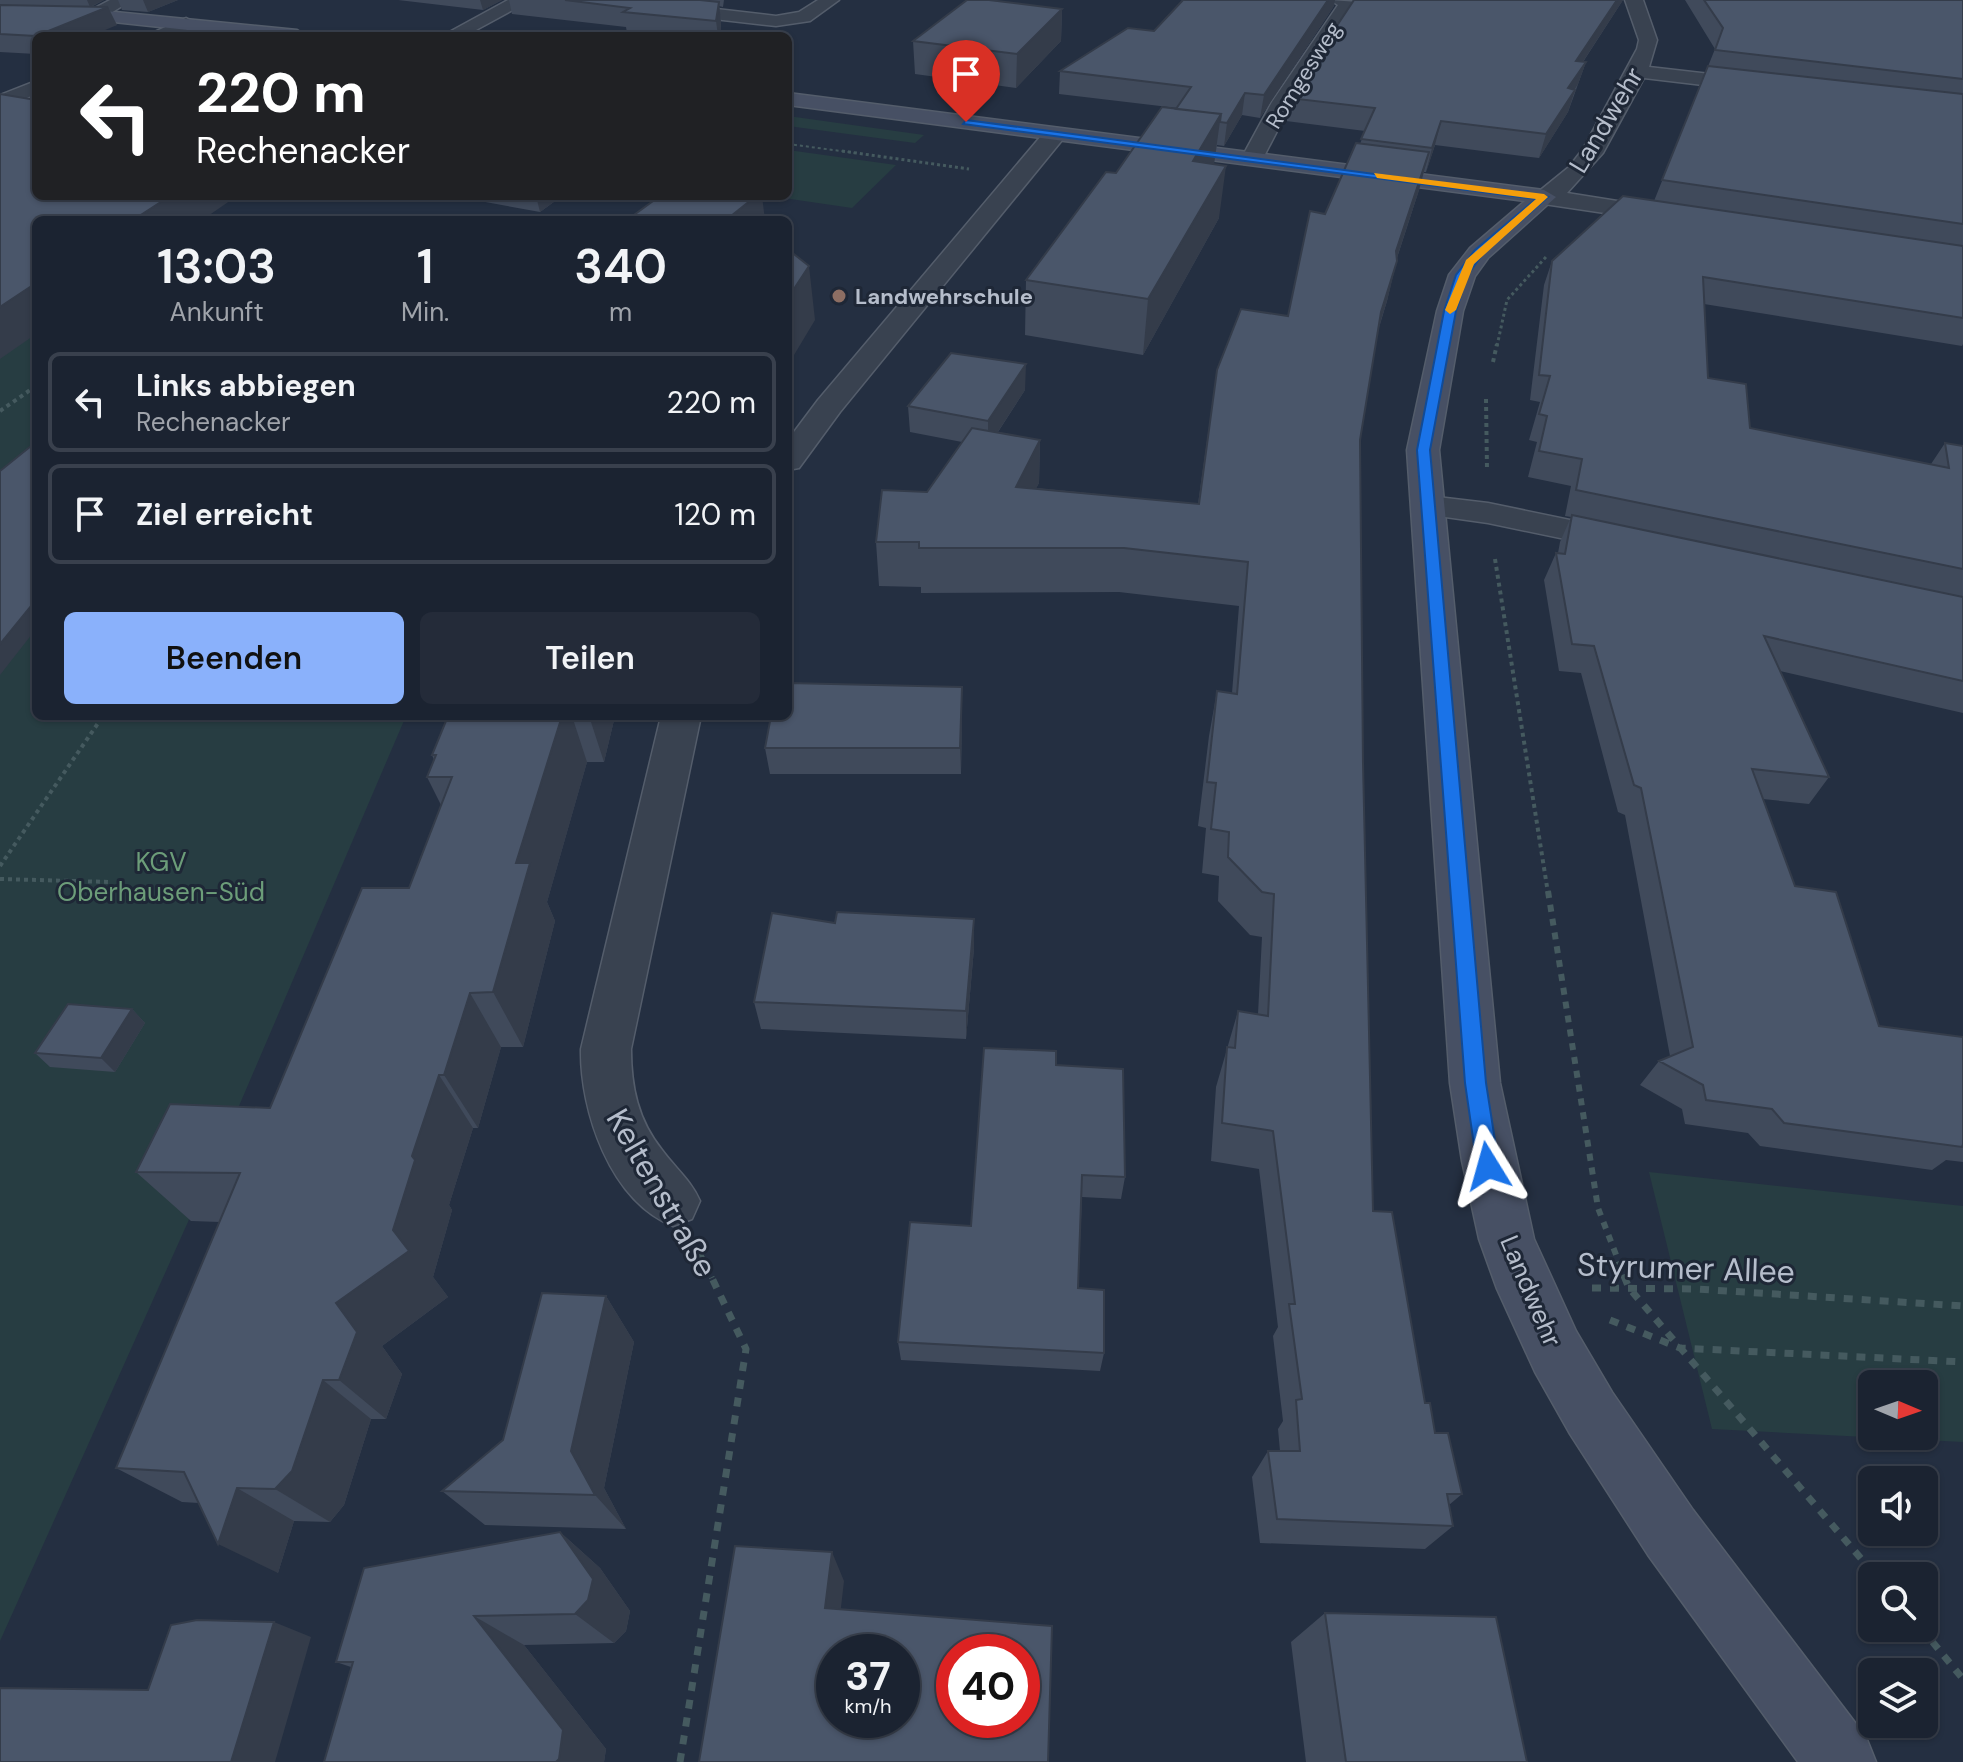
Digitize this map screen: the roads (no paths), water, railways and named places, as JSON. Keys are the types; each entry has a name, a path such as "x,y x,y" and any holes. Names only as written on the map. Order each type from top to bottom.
{"street":[{"path":"95,15 123,0"},
{"path":"459,32 522,0"},
{"path":"592,0 776,21 804,17 830,0"},
{"name":"Romgesweg","path":"1252,159 1282,102 1349,2 1339,0"},
{"name":"Landwehr","path":"1634,0 1648,40 1591,154 1566,184 1544,197 1479,253 1462,275 1450,311 1426,424 1423,450 1475,1083 1488,1166 1523,1286 1605,1440 1841,1762"},
{"path":"0,15 95,15 263,32"},
{"path":"164,32 186,23"},
{"path":"1635,71 1788,89"},
{"path":"0,103 32,89"},
{"path":"792,100 1544,197 1702,221"},
{"path":"792,456 829,406 1055,134"},
{"path":"1429,506 1488,513 1656,549"},
{"name":"Keltenstraße","path":"673,1201 636,1157 609,1107 604,1079 606,1049 680,720"}],"place":[{"name":"Landwehrschule","path":"839,296"}],"park label":[{"name":"KGV Oberhausen-Süd","path":"161,877"}]}
